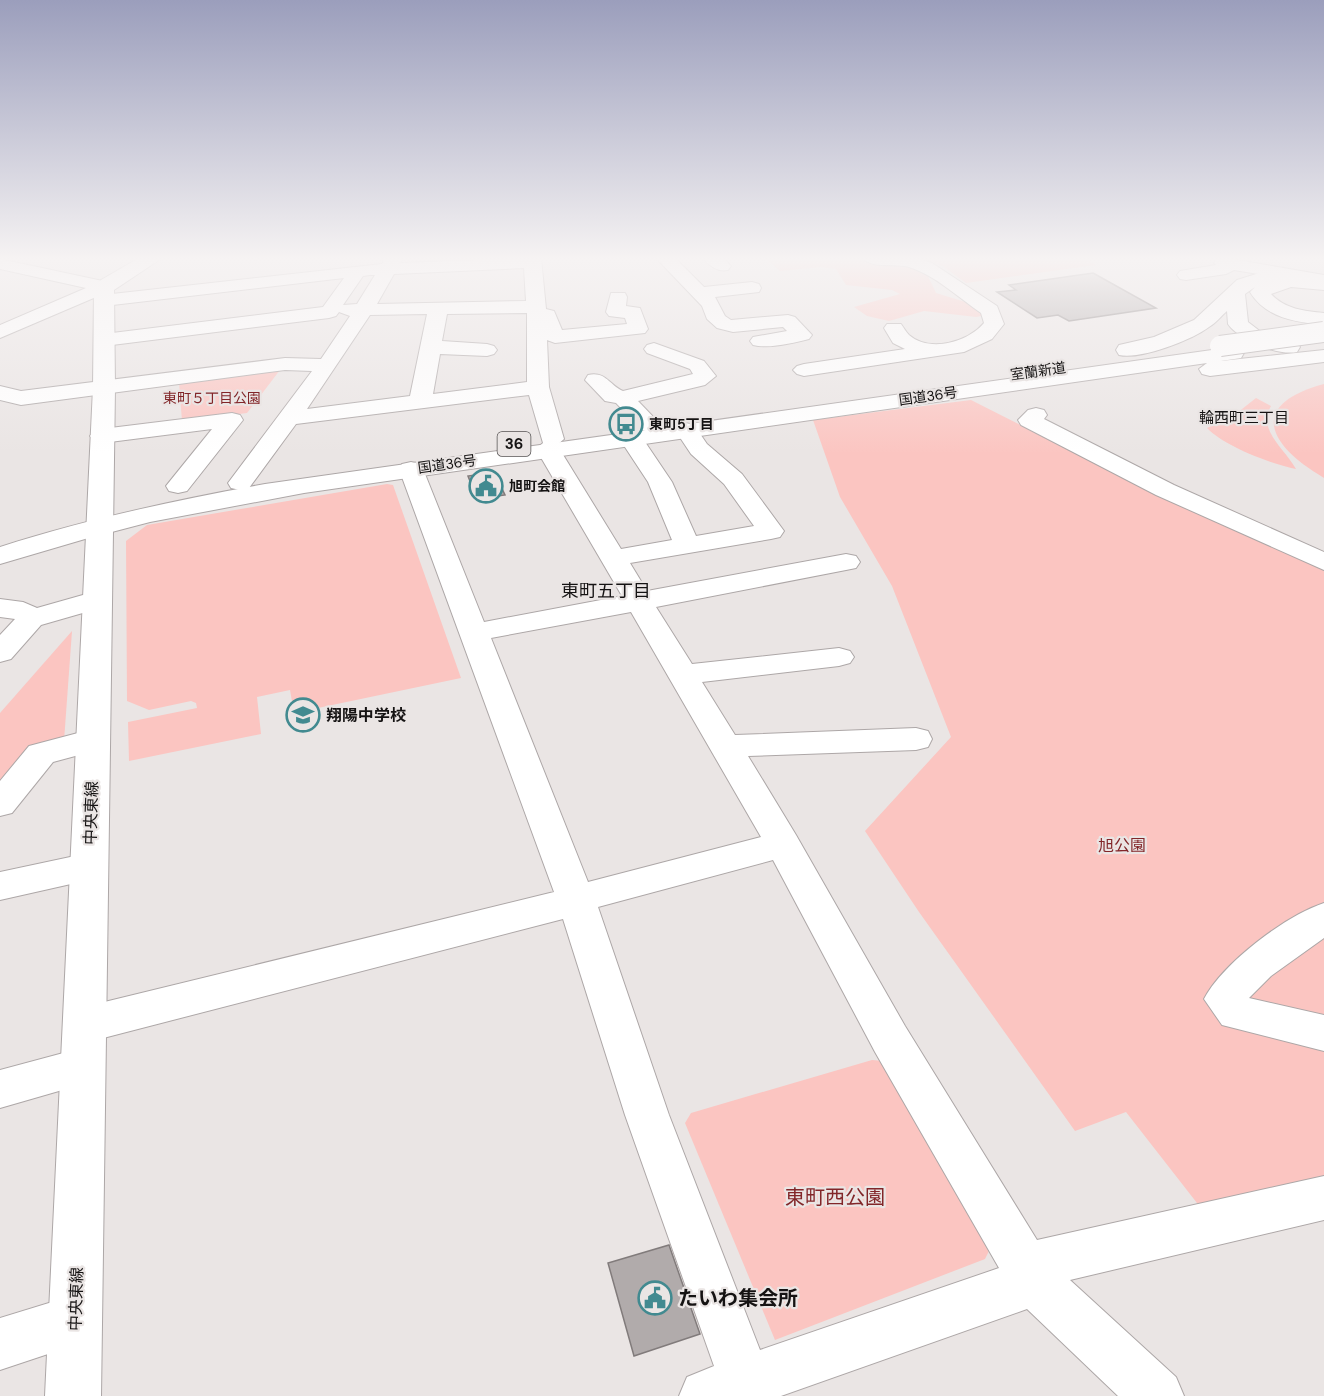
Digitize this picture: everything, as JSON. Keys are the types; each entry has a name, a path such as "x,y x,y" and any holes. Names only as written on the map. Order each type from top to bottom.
{"main road":[{"name":"中央東線","path":"73,1396 104,323"},
{"path":"931,386 999,368 1100,355 1161,342 1202,323"},
{"path":"1238,323 1248,333 1287,347 1324,348"},
{"name":"室蘭新道","path":"1234,354 1324,332"},
{"name":"室蘭新道","path":"931,386 1234,354 1324,341"},
{"path":"1234,354 1324,356"},
{"name":"国道36号","path":"641,431 686,430 1006,385 1110,380 1234,354"},
{"name":"国道36号","path":"0,543 240,483 550,444 931,386"},
{"name":"国道36号","path":"0,556 99,519 411,469 550,444"}],"street":[{"path":"0,332 24,323"},
{"path":"104,340 239,323"},
{"path":"240,483 291,418 355,323"},
{"path":"420,402 438,323"},
{"path":"536,323 538,387 550,444 639,603 783,844 890,1039 1034,1281 1157,1396"},
{"path":"550,323 555,337 638,329 636,323"},
{"path":"723,323 733,326 764,323"},
{"path":"760,341 801,335 790,323"},
{"path":"804,370 957,348 985,335 994,323"},
{"path":"894,328 899,339 906,343 919,348 941,350"},
{"path":"432,347 487,350"},
{"path":"596,380 613,396 623,398 705,376 697,365 654,349"},
{"path":"0,393 21,398 285,364 327,365"},
{"path":"291,418 420,402 465,387 538,387"},
{"path":"623,398 641,431 687,545"},
{"path":"1036,415 1029,420 1165,490 1324,562"},
{"path":"102,436 232,420 178,486"},
{"path":"614,558 771,531 733,479 699,449 686,430"},
{"path":"411,469 576,899 734,1391 1034,1281 1044,1262 1324,1198"},
{"path":"473,633 846,562"},
{"path":"0,653 31,619 98,600"},
{"path":"0,608 23,611 31,619"},
{"path":"682,675 839,657"},
{"path":"725,746 915,739"},
{"path":"0,804 41,754 93,740"},
{"path":"84,1025 550,909 576,899 783,844"},
{"path":"0,886 89,867"},
{"path":"1324,918 1248,974 1231,989 1225,999 1236,1013 1324,1032"},
{"path":"0,1089 82,1067"},
{"path":"0,1344 75,1321"}],"green space":[{"name":"東町５丁目公園","path":"280,370 247,413 182,421 179,383"},
{"path":"1324,384 1324,478 1290,453 1279,440 1274,427 1275,415 1283,403 1299,393"},
{"path":"1256,398 1271,406 1267,423 1270,431 1296,469 1248,453 1215,435 1207,428 1237,413"},
{"name":"旭公園","path":"971,400 1135,483 1324,568 1324,1184 1204,1212 1126,1112 1075,1131 919,912 865,831 951,737 892,586 840,497 813,420"},
{"path":"387,484 393,485 461,678 294,713 290,690 257,697 261,734 129,761 128,722 197,708 196,703 191,701 149,710 127,701 126,541 147,525"},
{"path":"72,631 64,741 0,793 0,713"},
{"name":"東町西公園","path":"872,1060 883,1061 990,1249 985,1259 775,1340 685,1123 691,1113"}],"building":[{"name":"旭町会館","path":"494,472 505,495 477,499 468,476"},
{"name":"たいわ集会所","path":"669,1245 700,1334 634,1356 608,1263"}],"place":[{"name":"東町5丁目","path":"626,424"},
{"name":"旭町会館","path":"486,486"},
{"name":"翔陽中学校","path":"303,715"},
{"name":"たいわ集会所","path":"655,1298"}],"district":[{"name":"輪西町三丁目","path":"1244,418"},
{"name":"東町五丁目","path":"606,591"}]}
